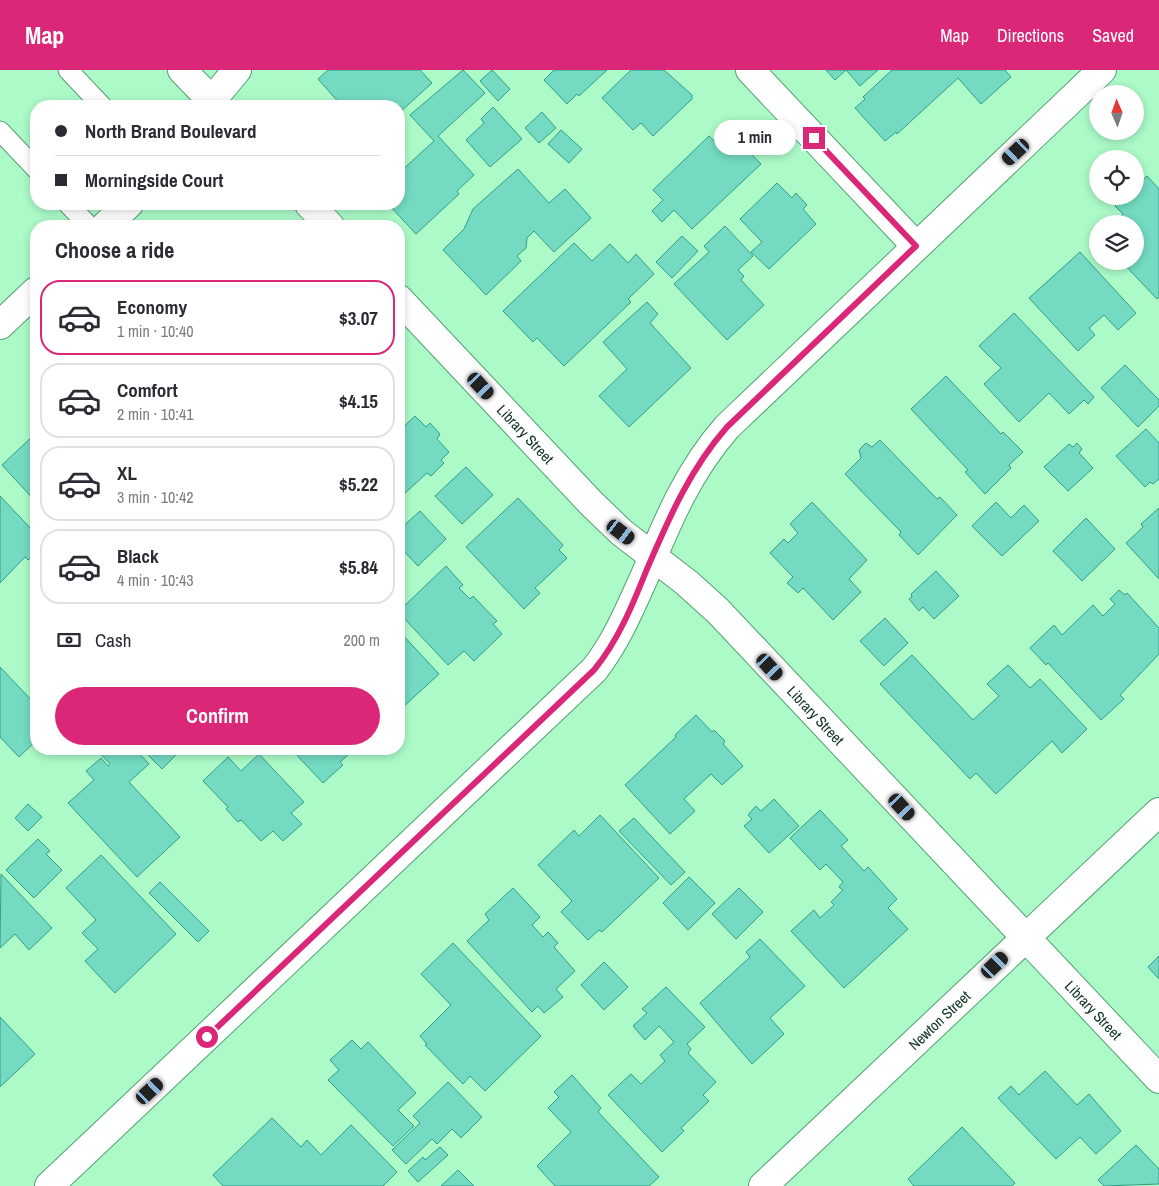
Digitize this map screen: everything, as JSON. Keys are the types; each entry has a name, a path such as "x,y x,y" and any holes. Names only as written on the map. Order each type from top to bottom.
{"street":[{"path":"182,70 208,100"},
{"path":"215,100 237,70"},
{"path":"750,70 916,246"},
{"path":"49,1186 594,670 611,646 689,478 713,443 727,427 1102,70"},
{"path":"112,220 122,210"},
{"path":"315,210 324,220"},
{"path":"0,325 30,296"},
{"name":"Library Street","path":"405,305 591,503 621,532 692,587 718,611 1159,1079"},
{"name":"Newton Street","path":"762,1186 1024,937 1159,812"}],"lane":[{"path":"68,70 96,100"},
{"path":"0,131 30,164"},
{"path":"74,210 83,220"}],"building":[{"path":"328,70 420,70 432,83 405,108 405,100 337,100 318,79"},
{"path":"463,70 485,93 438,136 474,175 457,191 459,194 416,234 405,220 394,210 405,210 405,168 434,141 410,115"},
{"path":"492,70 510,89 498,101 480,81"},
{"path":"554,70 607,70 579,96 577,94 567,104 544,80"},
{"path":"631,70 664,70 692,95 692,99 653,136 641,123 633,130 602,98"},
{"path":"826,70 846,70 835,80"},
{"path":"846,70 878,70 860,86"},
{"path":"892,70 1005,70 1011,77 981,104 958,78 897,134 896,132 885,141 855,108 865,99 863,97"},
{"path":"493,107 522,139 490,167 466,140 484,123 481,119"},
{"path":"542,112 556,128 539,143 525,128"},
{"path":"561,130 582,149 569,163 548,144"},
{"path":"709,136 725,151 737,139 761,164 692,229 674,210 662,222 652,211 663,200 653,190"},
{"path":"518,169 549,203 565,189 591,218 554,252 534,231 527,238 526,248 517,256 521,261 486,295 443,250 464,229 473,209"},
{"path":"1147,176 1159,189 1159,297 1157,299 1130,270 1144,270 1144,215 1122,215 1115,206 1144,205 1144,179"},
{"path":"777,183 792,198 796,193 807,205 803,209 816,224 769,269 751,252 762,242 740,219"},
{"path":"725,226 753,256 738,270 744,276 741,280 764,305 727,340 674,284 709,252 704,246"},
{"path":"682,236 698,251 672,278 656,262"},
{"path":"574,243 592,261 610,244 628,263 636,254 654,274 628,299 631,302 564,366 537,338 533,342 503,311"},
{"path":"1080,252 1089,262 1089,270 1097,270 1136,313 1118,330 1104,315 1089,328 1095,335 1078,351 1029,298"},
{"path":"647,302 658,314 650,323 691,368 629,427 599,396 627,369 603,342"},
{"path":"1014,313 1094,397 1088,404 1084,400 1069,414 1049,393 1019,422 984,384 1001,368 979,346"},
{"path":"1125,365 1159,400 1159,406 1138,427 1101,388"},
{"path":"946,376 1001,434 1003,432 1023,452 1009,465 1011,468 985,494 965,472 968,470 911,409"},
{"path":"415,416 426,427 430,423 440,434 437,439 449,452 441,460 444,463 431,476 427,473 405,493 405,425"},
{"path":"1146,429 1159,443 1159,479 1153,484 1150,482 1145,487 1116,456"},
{"path":"30,439 30,495 2,465"},
{"path":"880,440 937,499 940,497 957,515 918,555 899,535 901,532 845,474 861,458 859,450 866,443 872,447"},
{"path":"1077,443 1082,449 1079,453 1093,468 1068,491 1044,467 1069,444 1073,447"},
{"path":"466,467 493,495 462,524 435,496"},
{"path":"0,496 30,528 30,558 28,560 25,557 0,583"},
{"path":"518,498 563,545 559,550 567,558 535,588 540,593 524,609 466,547"},
{"path":"812,502 867,560 849,579 861,592 833,620 803,588 798,593 787,583 793,577 770,553 784,539 788,543 798,533 790,524"},
{"path":"996,502 1011,518 1024,505 1039,521 1002,556 972,526"},
{"path":"1159,508 1159,579 1126,543 1143,527 1141,524"},
{"path":"420,511 446,539 418,566 405,552 405,525"},
{"path":"1086,518 1115,549 1082,581 1053,551"},
{"path":"446,566 463,585 459,588 470,599 473,596 497,621 493,624 502,634 474,661 464,651 448,665 405,619 405,605"},
{"path":"936,571 959,596 934,619 923,607 919,611 909,599 912,597 911,594"},
{"path":"1119,590 1125,595 1127,593 1159,628 1159,654 1120,695 1124,699 1101,720 1048,663 1046,665 1030,648 1054,625 1062,635 1093,605 1103,616 1115,604 1110,599"},
{"path":"885,618 908,643 884,666 860,641"},
{"path":"405,637 439,674 405,705"},
{"path":"912,655 973,720 999,696 987,684 1008,665 1030,688 1040,679 1087,729 1062,753 1052,741 996,794 976,773 970,779 880,684"},
{"path":"0,667 30,699 30,747 19,757 0,737"},
{"path":"696,715 712,732 714,730 725,741 723,744 743,766 722,785 711,774 684,799 695,811 670,834 625,785 676,737 675,735"},
{"path":"102,755 141,755 149,764 129,782 180,837 137,877 68,803 94,780 86,771 101,758 108,766 110,764"},
{"path":"148,755 176,755 162,769"},
{"path":"260,755 304,802 291,813 302,824 283,841 273,831 261,841 241,820 238,822 226,809 228,807 203,781 228,757 241,771"},
{"path":"297,755 348,755 340,762 343,765 323,783"},
{"path":"774,799 799,826 769,853 744,826 752,819 748,815 756,806 761,811"},
{"path":"28,804 42,817 28,831 15,818"},
{"path":"820,810 848,840 841,846 864,871 868,867 897,899 888,908 908,929 844,988 791,931 814,910 820,918 834,905 831,902 843,890 839,887 843,882 826,864 820,870 790,838"},
{"path":"600,815 659,878 602,932 599,930 588,940 561,912 572,901 538,865 574,830 579,836"},
{"path":"634,818 685,872 671,885 619,831"},
{"path":"38,839 50,851 46,854 62,870 34,898 6,870"},
{"path":"101,855 176,934 115,993 85,961 98,949 82,933 96,920 66,888"},
{"path":"1,874 52,928 29,950 15,934 0,948"},
{"path":"689,877 715,903 688,930 663,903"},
{"path":"160,882 209,931 198,942 149,893"},
{"path":"513,888 540,917 532,925 543,937 548,932 558,943 554,947 575,971 556,989 563,997 544,1013 538,1006 532,1012 467,941 489,920 485,914"},
{"path":"739,888 763,912 736,939 712,914"},
{"path":"760,939 805,986 770,1018 784,1034 752,1064 700,1003 750,957 746,952"},
{"path":"453,943 541,1036 485,1091 470,1076 463,1084 425,1045 427,1044 420,1036 451,1005 421,974"},
{"path":"1159,956 1159,979 1148,967"},
{"path":"604,962 628,987 604,1010 581,985"},
{"path":"666,987 705,1027 687,1044 691,1049 688,1053 716,1082 703,1095 709,1101 681,1128 684,1131 662,1152 608,1095 631,1074 641,1084 665,1061 660,1055 674,1042 659,1026 645,1040 633,1026 647,1013 642,1009"},
{"path":"0,1017 35,1054 0,1087"},
{"path":"352,1040 361,1049 368,1042 416,1093 398,1110 414,1126 393,1146 328,1080 339,1070 330,1060"},
{"path":"1045,1071 1077,1105 1089,1094 1121,1131 1096,1154 1080,1137 1056,1159 998,1098 1011,1086 1019,1095"},
{"path":"572,1075 601,1108 598,1112 659,1177 649,1186 555,1186 537,1166 571,1132 548,1108 559,1097 554,1092"},
{"path":"448,1082 482,1117 461,1138 452,1129 437,1144 432,1139 406,1164 392,1150 420,1123 413,1116"},
{"path":"272,1118 301,1147 307,1140 321,1155 351,1125 397,1172 383,1186 223,1186 213,1175"},
{"path":"962,1127 1015,1183 1012,1186 914,1186 908,1179"},
{"path":"1136,1145 1159,1169 1159,1184 1104,1186 1098,1180"},
{"path":"440,1147 448,1155 418,1182 408,1171 423,1157 425,1160"},
{"path":"458,1170 474,1186 441,1186"}],"route":[{"path":"207,1037 594,670 611,646 632,604 674,508 700,460 727,427 916,246 814,138"}]}
